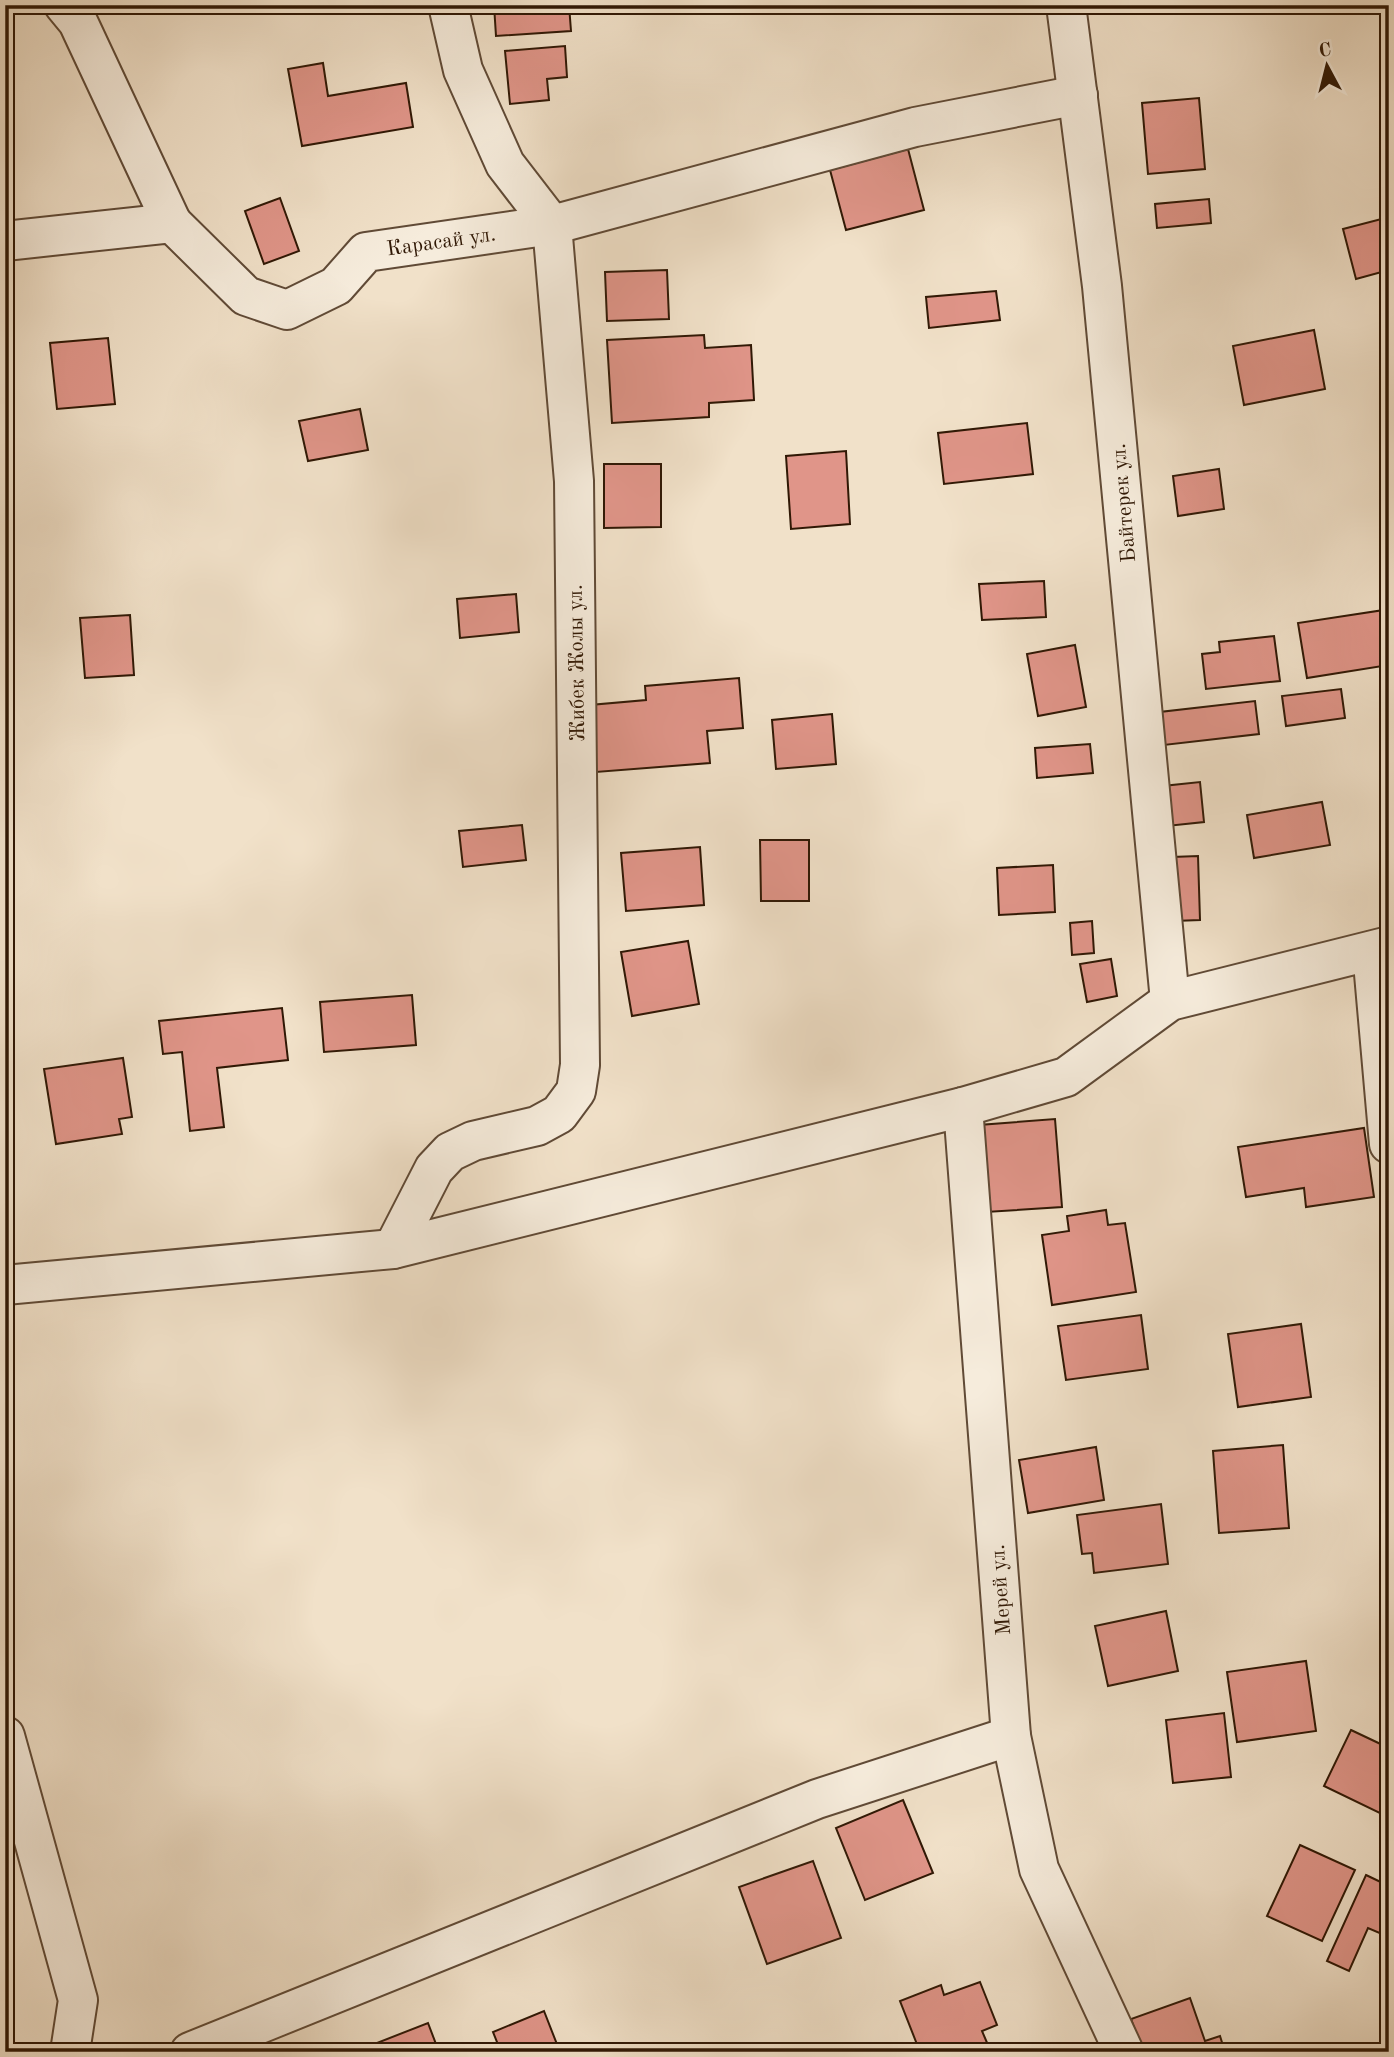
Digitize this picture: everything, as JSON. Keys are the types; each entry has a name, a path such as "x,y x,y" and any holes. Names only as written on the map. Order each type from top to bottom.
{"street":[{"path":"5,241 172,223 78,22 64,5"},
{"path":"448,5 463,70 505,164 552,225"},
{"name":"Байтерек ул.","path":"1066,5 1102,286 1170,1001"},
{"name":"Карасай ул.","path":"172,223 246,296 287,310 336,286 366,252 552,225 915,127 1078,96"},
{"name":"Жибек Жолы ул.","path":"393,1249 433,1169 450,1152 473,1141 537,1126 559,1114 576,1091 580,1065 573,481 552,225"},
{"path":"5,1285 393,1249 963,1107 1066,1077 1170,1001 1381,948 1389,1144"},
{"name":"Мерей ул.","path":"963,1107 1011,1736 1038,1869 1124,2052"},
{"path":"5,1736 12,1785 78,2000 70,2052"},
{"path":"190,2052 817,1799 1011,1736"}],"building":[{"path":"494,5 569,5 571,31 496,36"},
{"path":"565,46 567,77 547,79 549,100 510,104 505,51"},
{"path":"323,63 328,96 406,83 413,127 302,146 288,69"},
{"path":"1199,98 1205,169 1148,174 1142,103"},
{"path":"908,149 924,210 846,230 830,170"},
{"path":"280,198 299,251 264,264 245,211"},
{"path":"1209,199 1211,223 1157,228 1155,204"},
{"path":"1389,217 1389,270 1356,279 1343,229"},
{"path":"667,270 669,319 607,321 605,272"},
{"path":"996,291 1000,320 929,328 926,297"},
{"path":"1314,330 1325,389 1244,405 1233,346"},
{"path":"704,335 705,348 751,345 754,400 709,403 709,417 612,423 607,340"},
{"path":"108,338 115,404 57,409 50,343"},
{"path":"360,409 368,450 308,461 299,421"},
{"path":"1027,423 1033,474 944,484 938,433"},
{"path":"846,451 850,524 791,529 786,456"},
{"path":"604,464 661,464 661,527 604,528"},
{"path":"1219,469 1224,509 1178,516 1173,476"},
{"path":"1044,581 1046,617 982,620 979,584"},
{"path":"516,594 519,632 460,638 457,599"},
{"path":"1384,610 1389,641 1389,665 1307,678 1298,623"},
{"path":"130,615 134,675 85,678 80,618"},
{"path":"1274,636 1280,681 1206,689 1202,654 1220,652 1219,642"},
{"path":"1075,645 1086,707 1038,716 1027,654"},
{"path":"739,678 743,728 707,731 710,763 596,772 590,705 646,700 645,686"},
{"path":"1341,689 1345,718 1286,726 1282,696"},
{"path":"1255,701 1259,734 1164,745 1160,712"},
{"path":"832,714 836,764 776,769 772,720"},
{"path":"1090,744 1093,773 1037,778 1035,748"},
{"path":"1200,782 1204,822 1167,826 1163,786"},
{"path":"1322,802 1330,845 1254,858 1247,815"},
{"path":"522,825 526,860 463,867 459,831"},
{"path":"760,840 809,840 809,901 761,901"},
{"path":"700,847 704,905 626,911 621,853"},
{"path":"1198,856 1200,920 1174,921 1172,857"},
{"path":"1053,865 1055,912 999,915 997,868"},
{"path":"1092,921 1094,953 1072,955 1070,923"},
{"path":"688,941 699,1004 632,1016 621,952"},
{"path":"1111,959 1117,996 1087,1002 1080,964"},
{"path":"412,995 416,1045 324,1052 320,1002"},
{"path":"282,1008 288,1060 217,1068 224,1127 190,1131 182,1052 163,1054 159,1021"},
{"path":"123,1058 132,1117 119,1119 122,1134 56,1144 44,1069"},
{"path":"1055,1119 1062,1207 986,1212 979,1125"},
{"path":"1364,1128 1374,1197 1306,1207 1304,1188 1246,1197 1238,1147"},
{"path":"1106,1210 1108,1225 1125,1223 1136,1292 1052,1305 1042,1235 1069,1231 1067,1216"},
{"path":"1141,1315 1148,1369 1066,1380 1058,1326"},
{"path":"1301,1324 1311,1397 1238,1407 1228,1334"},
{"path":"1283,1445 1289,1528 1219,1533 1213,1451"},
{"path":"1096,1447 1104,1500 1028,1513 1019,1460"},
{"path":"1161,1504 1168,1564 1094,1573 1092,1553 1082,1554 1077,1515"},
{"path":"1166,1611 1178,1671 1108,1686 1095,1626"},
{"path":"1306,1661 1316,1731 1237,1742 1227,1672"},
{"path":"1224,1713 1231,1777 1173,1783 1166,1720"},
{"path":"1351,1730 1389,1748 1388,1817 1324,1786"},
{"path":"903,1800 933,1873 865,1900 836,1828"},
{"path":"1300,1845 1355,1870 1322,1941 1267,1916"},
{"path":"813,1861 841,1938 767,1964 739,1887"},
{"path":"1366,1875 1389,1886 1389,1937 1368,1928 1349,1971 1327,1961"},
{"path":"980,1982 997,2025 982,2031 988,2045 970,2052 920,2052 900,2001 941,1985 944,1995"},
{"path":"1190,1998 1205,2041 1220,2036 1225,2052 1143,2052 1131,2019"},
{"path":"544,2011 560,2052 501,2052 493,2032"},
{"path":"428,2023 439,2052 359,2050"}]}
